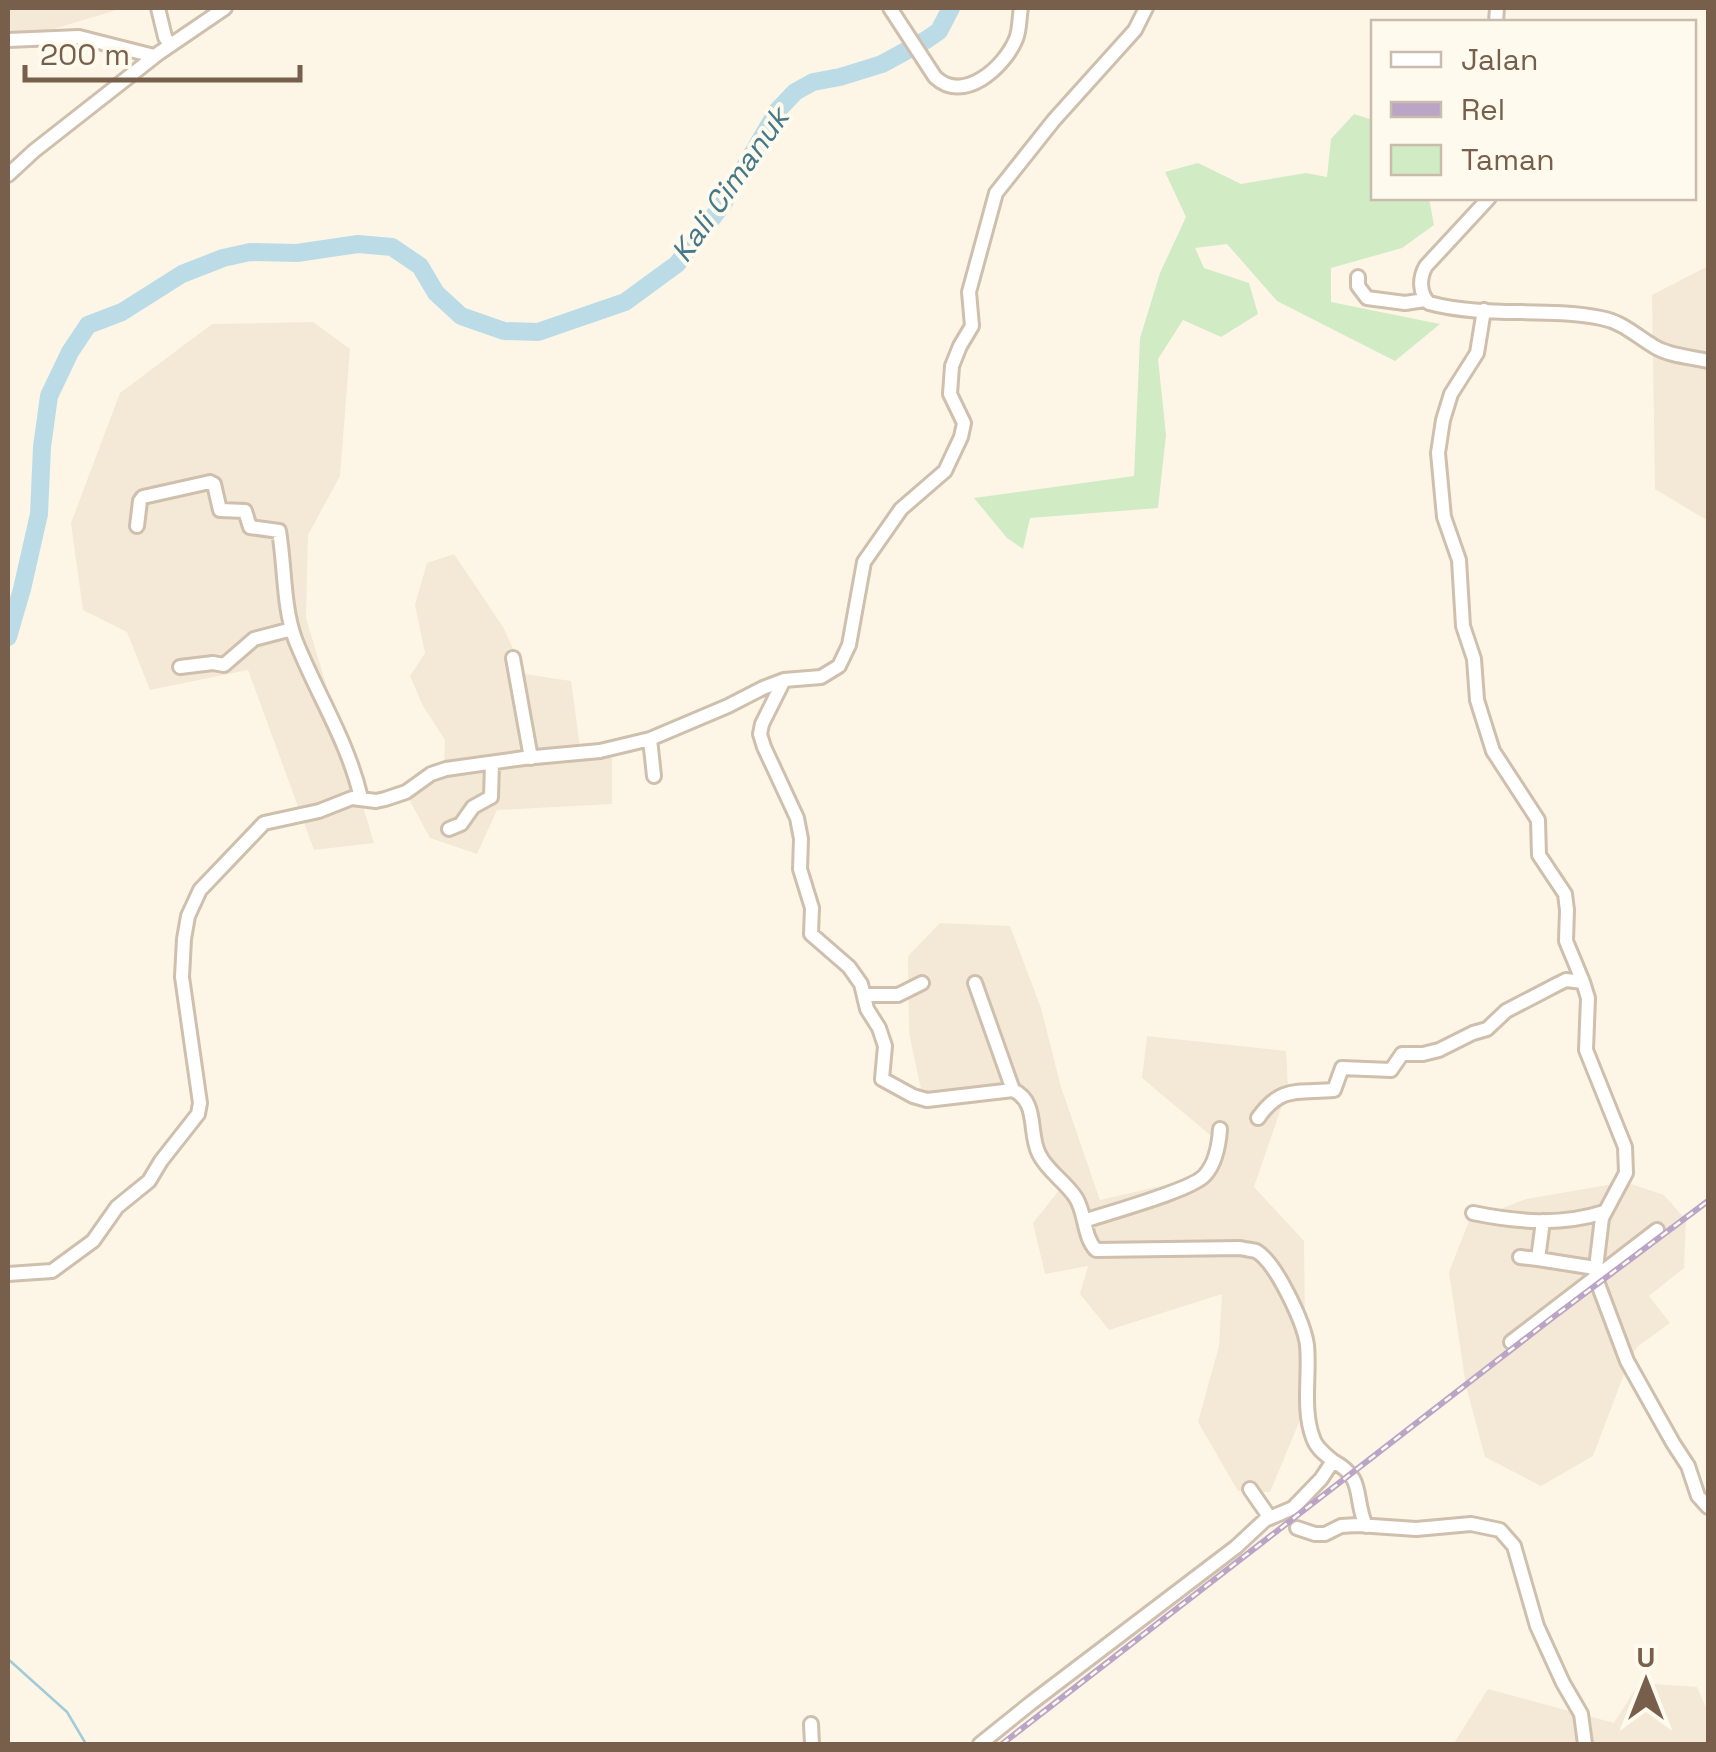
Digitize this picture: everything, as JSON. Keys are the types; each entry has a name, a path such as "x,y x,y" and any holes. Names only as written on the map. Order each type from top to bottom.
{"street":[{"path":"158,8 165,37 163,50"},
{"path":"8,175 163,50 225,8"},
{"path":"890,8 935,77 948,87 960,87 980,79 1000,64 1018,31 1021,8"},
{"path":"8,1274 52,1271 93,1241 117,1207 150,1181 198,1114 200,1103 182,965 188,916 200,890 264,823 319,811 346,800 385,800 406,792 436,772 600,751 650,739 784,680 821,677 839,666 849,645 864,562 890,522 946,471 962,437 964,423 950,394 952,366 972,326 969,292 996,193 1054,120 1135,30 1146,8"},
{"path":"8,40 79,37 163,50"},
{"path":"1437,304 1420,280 1430,258 1487,200"},
{"path":"1358,276 1358,286 1367,298 1484,310 1556,312 1613,321 1658,350 1708,361"},
{"path":"1484,310 1477,353 1450,394 1438,454 1444,517 1459,560 1462,618 1474,660 1477,700 1496,757 1538,820 1539,855 1565,894 1566,942 1584,982 1588,1011 1586,1050 1624,1147 1626,1173 1604,1212 1595,1272 1627,1360 1688,1466 1698,1496 1708,1507"},
{"path":"137,526 143,497 213,483 220,510 245,511 250,527 279,531 292,628 336,724 361,798"},
{"path":"180,666 224,665 254,639 292,628"},
{"path":"513,658 531,758"},
{"path":"784,680 760,734 797,818 800,869 812,908 811,934 849,967 862,984 867,1009 884,1039 884,1082 928,1100 1013,1090 1021,1094 1029,1107 1039,1154 1074,1194 1092,1246 1101,1251 1240,1248 1263,1257 1274,1270 1302,1327 1313,1438 1324,1454 1354,1477 1366,1526"},
{"path":"650,739 654,776"},
{"path":"449,829 490,797 492,763"},
{"path":"1258,1118 1282,1094 1336,1090 1342,1068 1391,1070 1402,1054 1439,1050 1487,1029 1506,1011 1556,984 1584,982"},
{"path":"864,995 898,995 922,983"},
{"path":"975,983 1013,1090"},
{"path":"1084,1220 1183,1188 1205,1176 1217,1149 1220,1130"},
{"path":"1473,1213 1500,1219 1569,1221 1604,1212"},
{"path":"1538,1259 1544,1221"},
{"path":"1511,1342 1595,1272 1657,1230"},
{"path":"1520,1257 1595,1272"},
{"path":"980,1744 1270,1518 1293,1508 1333,1461"},
{"path":"1250,1489 1270,1518"},
{"path":"1296,1528 1315,1534 1341,1526 1416,1529 1471,1524 1500,1530 1514,1546 1542,1638 1581,1714 1585,1744"},
{"path":"811,1724 812,1744"}],"shaded area":[{"path":"8,8 123,8 8,43"},
{"path":"1708,266 1708,521 1655,489 1652,295"},
{"path":"313,322 350,349 340,476 308,535 306,618 374,843 314,850 248,670 150,690 127,632 83,610 71,523 120,393 212,324"},
{"path":"454,554 503,627 525,674 571,681 581,754 612,756 612,804 497,810 477,854 430,838 404,790 444,769 445,740 410,676 425,653 415,605 427,563"},
{"path":"940,923 1010,926 1041,1008 1061,1087 1100,1200 1199,1177 1216,1140 1142,1078 1147,1036 1286,1051 1288,1088 1254,1187 1304,1241 1306,1406 1270,1492 1238,1491 1198,1422 1219,1346 1222,1294 1109,1330 1080,1294 1088,1266 1045,1274 1033,1223 1064,1184 1036,1150 1012,1091 924,1103 909,1033 908,956"},
{"path":"1625,1182 1664,1195 1686,1220 1684,1268 1649,1296 1670,1323 1637,1347 1593,1456 1541,1486 1485,1457 1466,1386 1449,1272 1469,1221 1526,1199"},
{"path":"1639,1683 1697,1687 1708,1712 1708,1744 1454,1743 1488,1689 1614,1723"}],"green space":[{"path":"1354,114 1371,119 1371,200 1429,200 1434,225 1402,248 1331,268 1331,302 1440,324 1395,361 1277,301 1227,244 1195,248 1204,268 1249,283 1258,314 1221,337 1183,320 1158,359 1166,435 1158,508 1030,518 1023,549 1007,538 974,498 1134,476 1140,338 1160,273 1186,217 1165,172 1198,163 1241,184 1306,173 1327,177 1331,139"}],"waterway":[{"name":"Kali Cimanuk","path":"8,637 39,514 49,396 88,325 122,312 182,274 223,258 250,252 297,253 358,244 392,247 420,266 436,293 461,316 504,331 538,332 625,302 677,264 723,204 778,110 795,92 813,82 882,64 939,31 951,8"},
{"path":"8,1659 67,1712 86,1744"}],"railway":[{"path":"1002,1744 1708,1201"}]}
